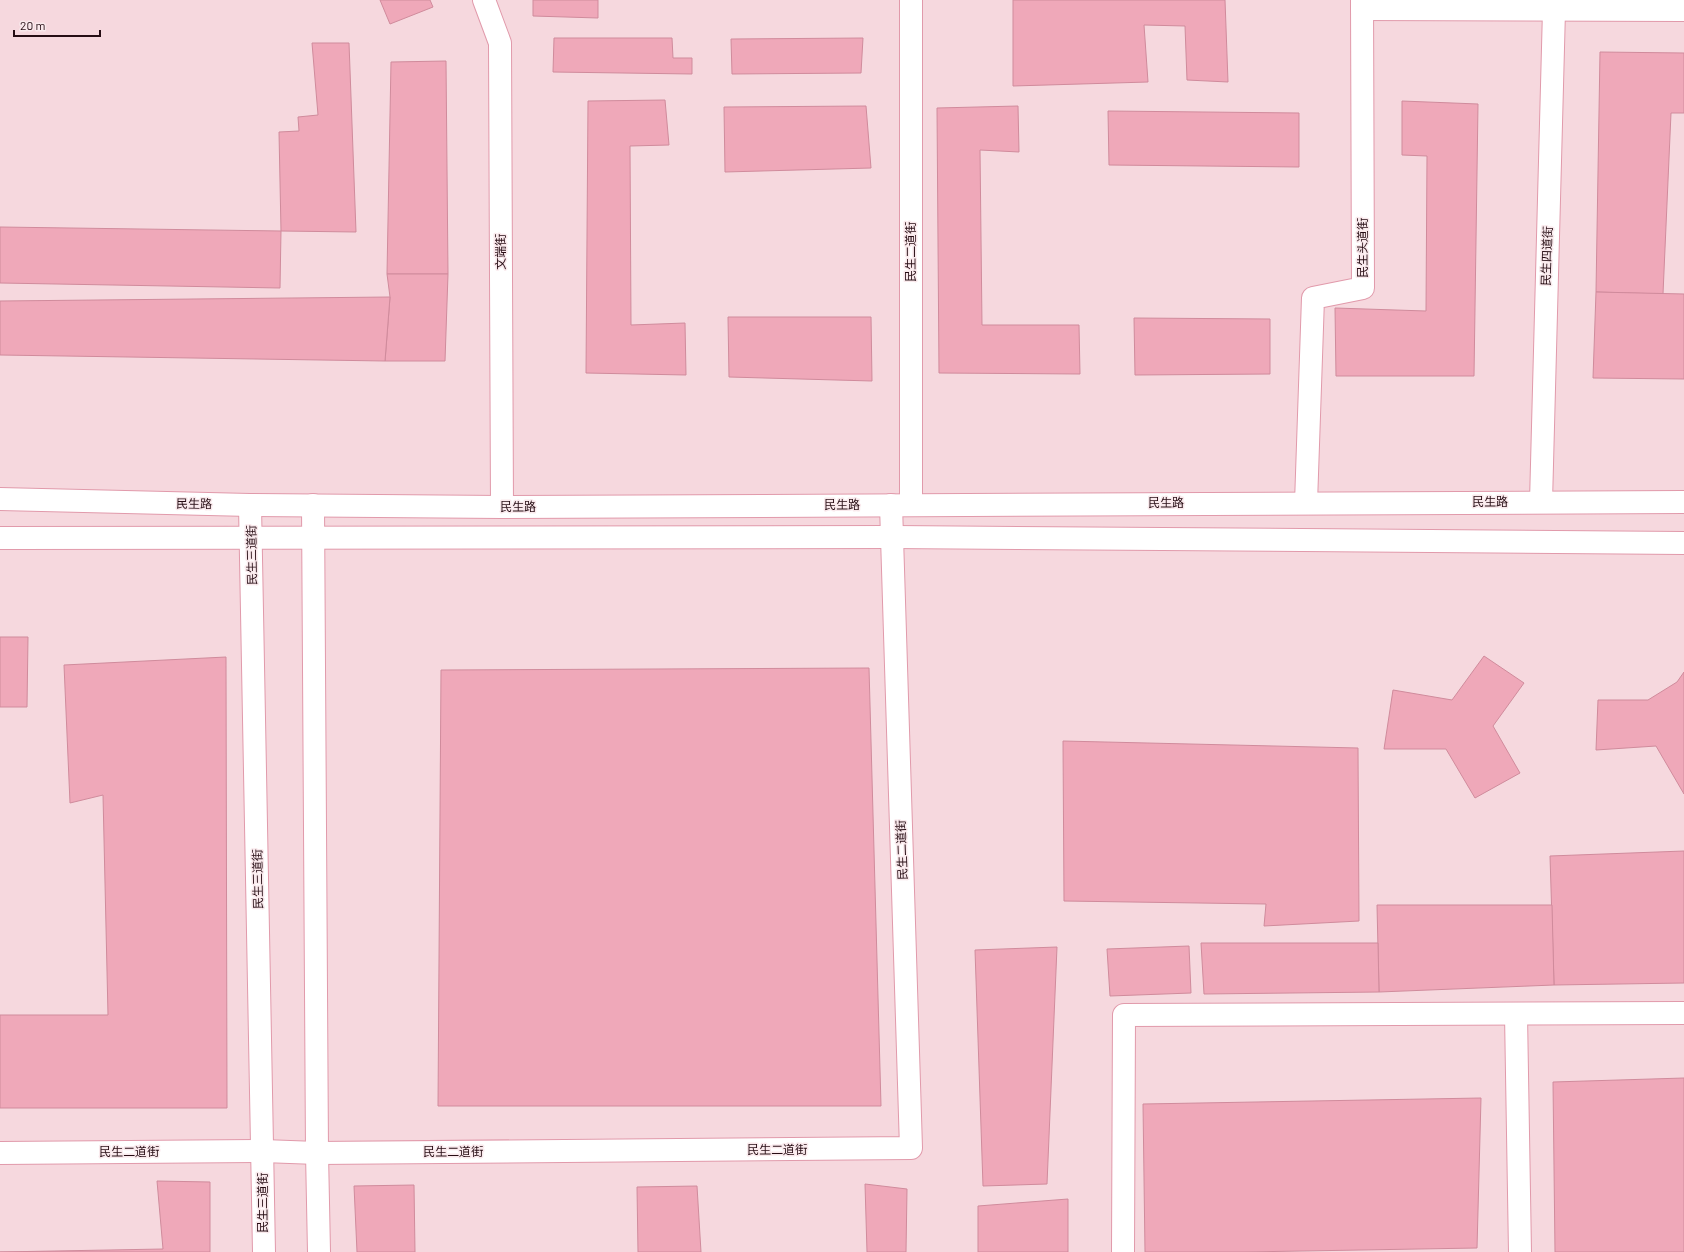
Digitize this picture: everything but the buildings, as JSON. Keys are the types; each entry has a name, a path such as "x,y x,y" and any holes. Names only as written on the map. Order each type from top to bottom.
{"street":[{"name":"文端街","path":"484,0 500,44 502,507"},
{"name":"民生二道街","path":"0,1152 263,1151 317,1153 911,1148 893,538 901,504 911,0"},
{"path":"1362,4 1554,10 1684,10"},
{"name":"民生头道街","path":"1306,503 1313,298 1363,288 1362,4"},
{"name":"民生四道街","path":"1541,502 1554,10"},
{"name":"民生路","path":"0,499 250,505 502,507 901,504 1684,502"},
{"name":"民生三道街","path":"250,505 264,1252"},
{"path":"313,505 317,1153 319,1252"},
{"path":"0,538 893,538 1684,543"},
{"path":"1122,1252 1124,1015 1684,1013"},
{"path":"1516,1014 1520,1252"}]}
